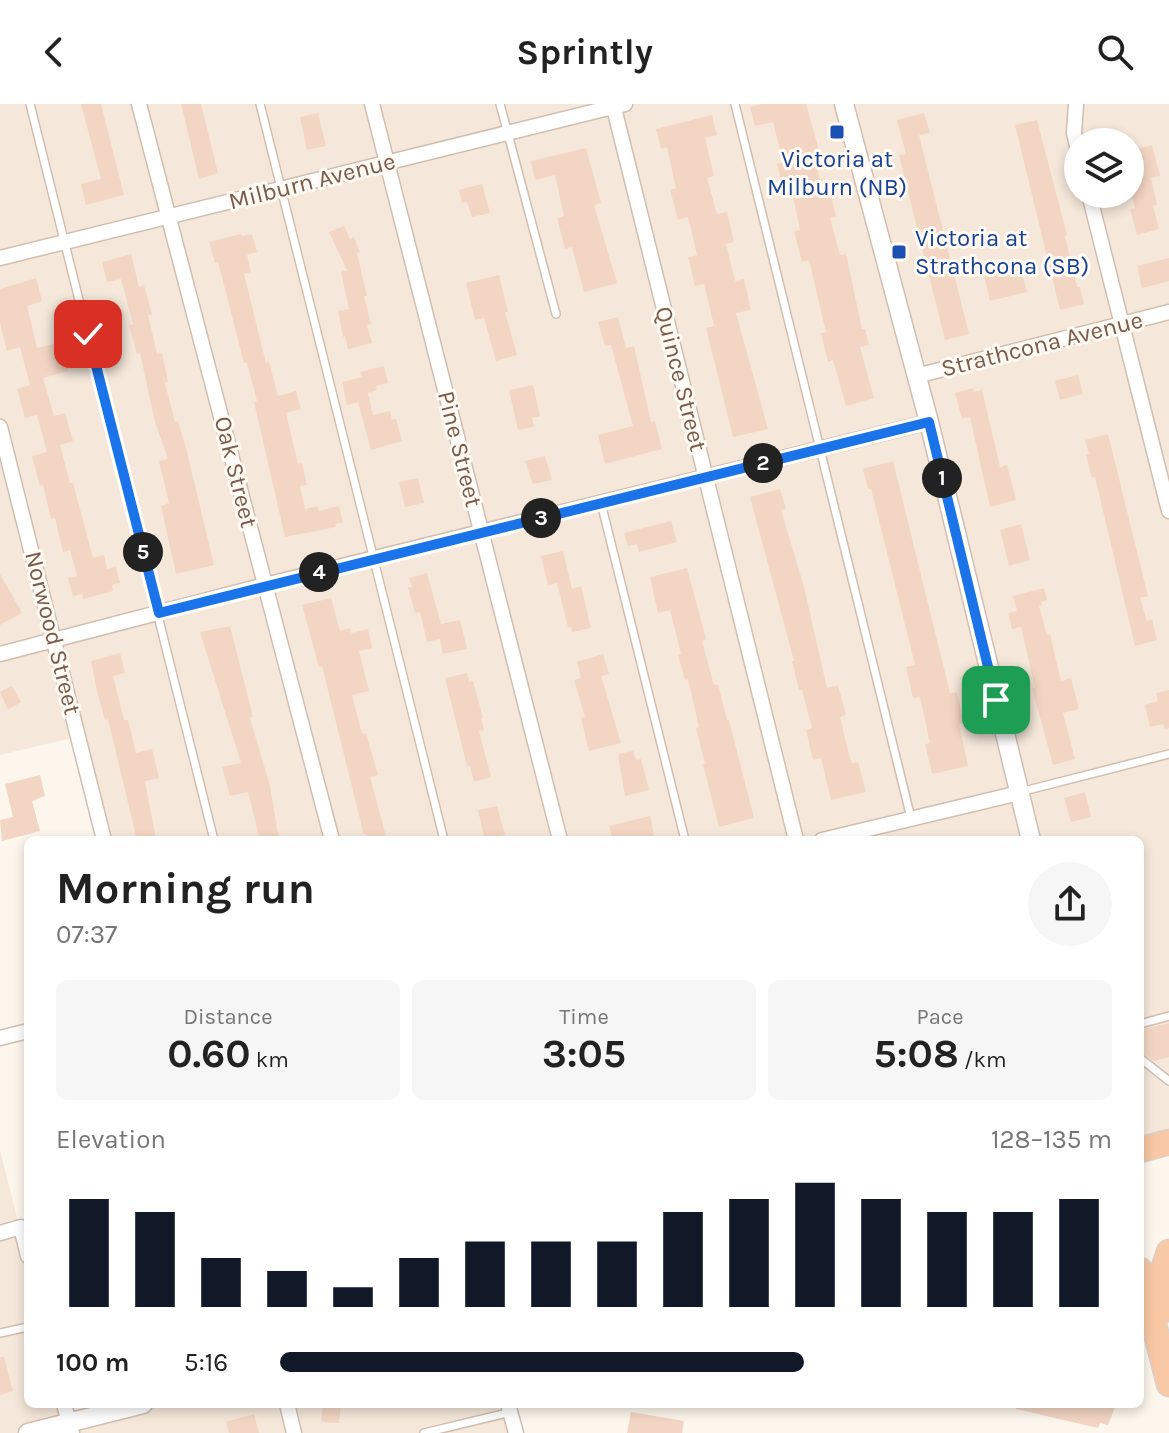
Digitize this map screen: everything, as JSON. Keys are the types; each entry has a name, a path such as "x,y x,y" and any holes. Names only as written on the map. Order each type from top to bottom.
{"highway":[{"path":"1144,1149 1169,1142"},
{"path":"1158,1340 1159,1283 1169,1252"},
{"path":"1144,1286 1169,1384"}],"street":[{"name":"Oak Street","path":"139,104 331,836"},
{"name":"Pine Street","path":"372,104 559,836"},
{"path":"844,104 929,422 1030,836"},
{"path":"1074,128 1076,104"},
{"name":"Milburn Avenue","path":"0,258 617,105"},
{"name":"Quince Street","path":"617,105 795,836"},
{"path":"1093,208 1169,511"},
{"name":"Strathcona Avenue","path":"916,376 1169,312"},
{"path":"0,654 265,585 929,422"},
{"name":"Norwood Street","path":"0,427 103,836"},
{"path":"838,836 1019,793"},
{"path":"0,1038 24,1032"},
{"path":"0,1233 21,1227 24,1239"},
{"path":"28,1433 68,1420 124,1408"},
{"path":"288,1408 294,1433"},
{"path":"510,1408 516,1433"}],"lane":[{"path":"30,104 213,836"},
{"path":"260,104 443,836"},
{"path":"500,104 556,314"},
{"path":"735,104 911,818"},
{"path":"601,503 684,836"},
{"path":"1019,793 1169,754"},
{"path":"1144,1023 1169,1016"},
{"path":"1144,1061 1169,1081"},
{"path":"0,1333 24,1328"},
{"path":"424,1433 510,1408"}],"shaded area":[{"path":"0,104 1169,104 1169,1135 1144,1142 1144,836 98,836 72,738 0,755"},
{"path":"0,1150 24,1245 24,1408 65,1408 67,1415 97,1408 510,1408 515,1433 0,1433"}],"building":[{"path":"81,104 101,104 124,195 86,205 81,184 101,179"},
{"path":"181,104 201,104 218,173 199,179"},
{"path":"761,104 806,104 819,150 813,151 822,188 829,186 836,217 830,218 840,255 846,254 862,329 865,329 869,345 860,347 874,398 846,406 833,360 828,362 821,333 826,332 809,260 802,262 794,231 800,230 792,192 784,194 777,164 783,162 773,122 755,126 750,107"},
{"path":"318,113 326,146 307,150 300,117"},
{"path":"924,113 930,133 919,135 969,334 945,340 899,155 906,154 897,120"},
{"path":"712,115 717,135 705,138 714,176 707,178 717,214 727,212 734,242 726,244 735,281 744,279 751,310 736,313 768,429 733,437 706,328 714,326 704,284 695,286 688,257 697,255 688,217 678,220 670,190 676,188 667,147 661,149 656,129"},
{"path":"1037,120 1077,287 1080,287 1084,304 1060,310 1015,125"},
{"path":"1152,145 1160,176 1151,178 1159,229 1137,235 1130,209 1144,208 1144,147"},
{"path":"586,148 601,203 594,205 617,283 584,292 572,247 565,249 557,218 564,216 555,175 535,180 531,161"},
{"path":"482,184 490,213 472,217 467,202 462,203 459,190"},
{"path":"344,226 350,239 354,237 360,252 357,253 367,296 364,296 371,324 367,325 372,343 348,349 338,311 349,309 341,272 347,270 329,232"},
{"path":"252,234 257,252 247,255 251,272 244,274 266,363 269,362 278,396 296,391 301,409 286,413 298,464 302,463 307,485 300,486 305,509 317,506 319,511 339,506 343,522 335,524 336,527 285,537 254,402 257,401 218,262 215,263 209,242"},
{"path":"131,254 139,287 144,285 152,314 148,315 157,354 162,353 168,382 165,383 175,422 178,421 186,448 214,565 176,574 161,506 169,503 159,461 168,459 155,422 140,353 137,354 129,325 133,324 121,279 107,282 102,262"},
{"path":"1169,258 1169,281 1142,288 1137,266"},
{"path":"1019,261 1027,292 990,301 983,270"},
{"path":"499,275 517,355 496,361 484,318 475,320 466,283"},
{"path":"36,278 42,301 27,306 37,348 61,342 63,346 68,345 71,356 65,358 68,371 43,378 54,416 65,413 73,441 60,445 70,483 73,483 93,558 104,555 107,569 116,567 120,583 112,585 113,591 83,599 82,594 73,596 68,578 77,576 70,550 63,552 55,518 51,519 32,456 47,452 37,415 25,418 17,389 30,385 20,347 7,351 0,323 0,289"},
{"path":"618,317 626,348 634,346 651,422 655,421 662,449 605,464 598,435 633,426 611,345 605,346 598,322"},
{"path":"384,366 388,383 376,386 377,390 368,393 373,415 390,411 392,420 396,419 402,441 371,450 358,402 347,405 342,382 362,377 360,372"},
{"path":"1078,375 1083,394 1060,400 1055,381"},
{"path":"533,385 540,416 532,418 534,427 518,430 509,390"},
{"path":"973,388 974,392 982,390 1000,467 1007,465 1016,500 990,507 970,417 962,419 955,393"},
{"path":"1108,434 1148,596 1140,598 1147,621 1152,619 1157,640 1135,646 1095,477 1092,478 1086,455 1089,454 1085,440"},
{"path":"545,456 552,480 533,484 525,461"},
{"path":"893,461 950,693 957,692 964,723 959,724 968,766 932,774 925,744 930,743 920,697 913,698 906,667 915,665 871,489 868,489 863,469"},
{"path":"418,478 424,503 405,507 399,482"},
{"path":"780,489 786,509 781,510 804,587 827,688 838,685 846,715 840,717 849,755 852,763 858,762 866,792 831,800 821,758 813,760 806,730 812,728 802,690 799,690 750,497"},
{"path":"671,521 677,542 639,552 637,544 628,546 624,533"},
{"path":"1021,524 1030,560 1009,566 1000,530"},
{"path":"563,551 572,589 581,586 591,628 572,632 557,583 548,585 541,556"},
{"path":"687,568 706,639 702,641 714,685 718,684 729,720 754,818 719,827 703,764 696,728 699,727 688,679 685,680 678,655 681,654 670,610 658,613 650,577"},
{"path":"427,573 441,624 460,620 467,649 443,654 440,639 427,642 420,612 415,613 408,587 412,587 409,578"},
{"path":"0,574 22,613 0,625"},
{"path":"1044,588 1047,600 1039,606 1047,635 1050,634 1061,681 1071,678 1079,709 1063,713 1075,759 1053,765 1032,688 1035,688 1021,627 1012,629 1008,613 1017,611 1013,596"},
{"path":"331,598 340,631 350,628 351,633 368,629 372,648 359,651 369,691 352,695 362,734 366,733 378,775 370,777 386,836 364,835 322,666 319,667 302,605"},
{"path":"230,626 253,717 250,718 270,786 278,836 259,836 248,792 230,796 222,767 241,763 200,632"},
{"path":"120,653 125,673 113,676 124,720 128,720 136,753 152,749 159,778 145,781 155,836 136,836 91,661"},
{"path":"603,654 609,674 601,676 621,743 589,751 581,718 585,717 574,680 581,678 577,662"},
{"path":"467,673 469,682 473,681 483,718 484,730 479,731 491,777 474,782 470,766 467,766 445,678"},
{"path":"12,686 21,702 8,710 0,692"},
{"path":"1169,690 1169,728 1165,729 1163,724 1150,727 1145,705 1158,701 1156,693"},
{"path":"633,751 636,760 641,759 649,790 625,796 618,754"},
{"path":"40,775 45,796 32,801 40,831 2,841 0,820 13,817 5,784"},
{"path":"1085,792 1091,817 1071,822 1064,798"},
{"path":"497,806 505,835 484,836 478,810"},
{"path":"650,816 654,836 612,836 609,826"},
{"path":"1169,1023 1169,1057 1154,1061 1144,1054 1144,1029"},
{"path":"0,1357 4,1357 13,1391 0,1395"},
{"path":"323,1408 341,1408 339,1423 321,1422"},
{"path":"1114,1408 1108,1425 1100,1423 1098,1428 1016,1409"},
{"path":"631,1412 684,1421 682,1433 627,1433"},
{"path":"254,1414 259,1433 229,1433 226,1422"}],"place":[{"name":"Victoria at Milburn (NB)","path":"837,132"},
{"name":"Victoria at Strathcona (SB)","path":"899,252"}],"route":[{"path":"88,334 159,613 929,422 996,700"}]}
